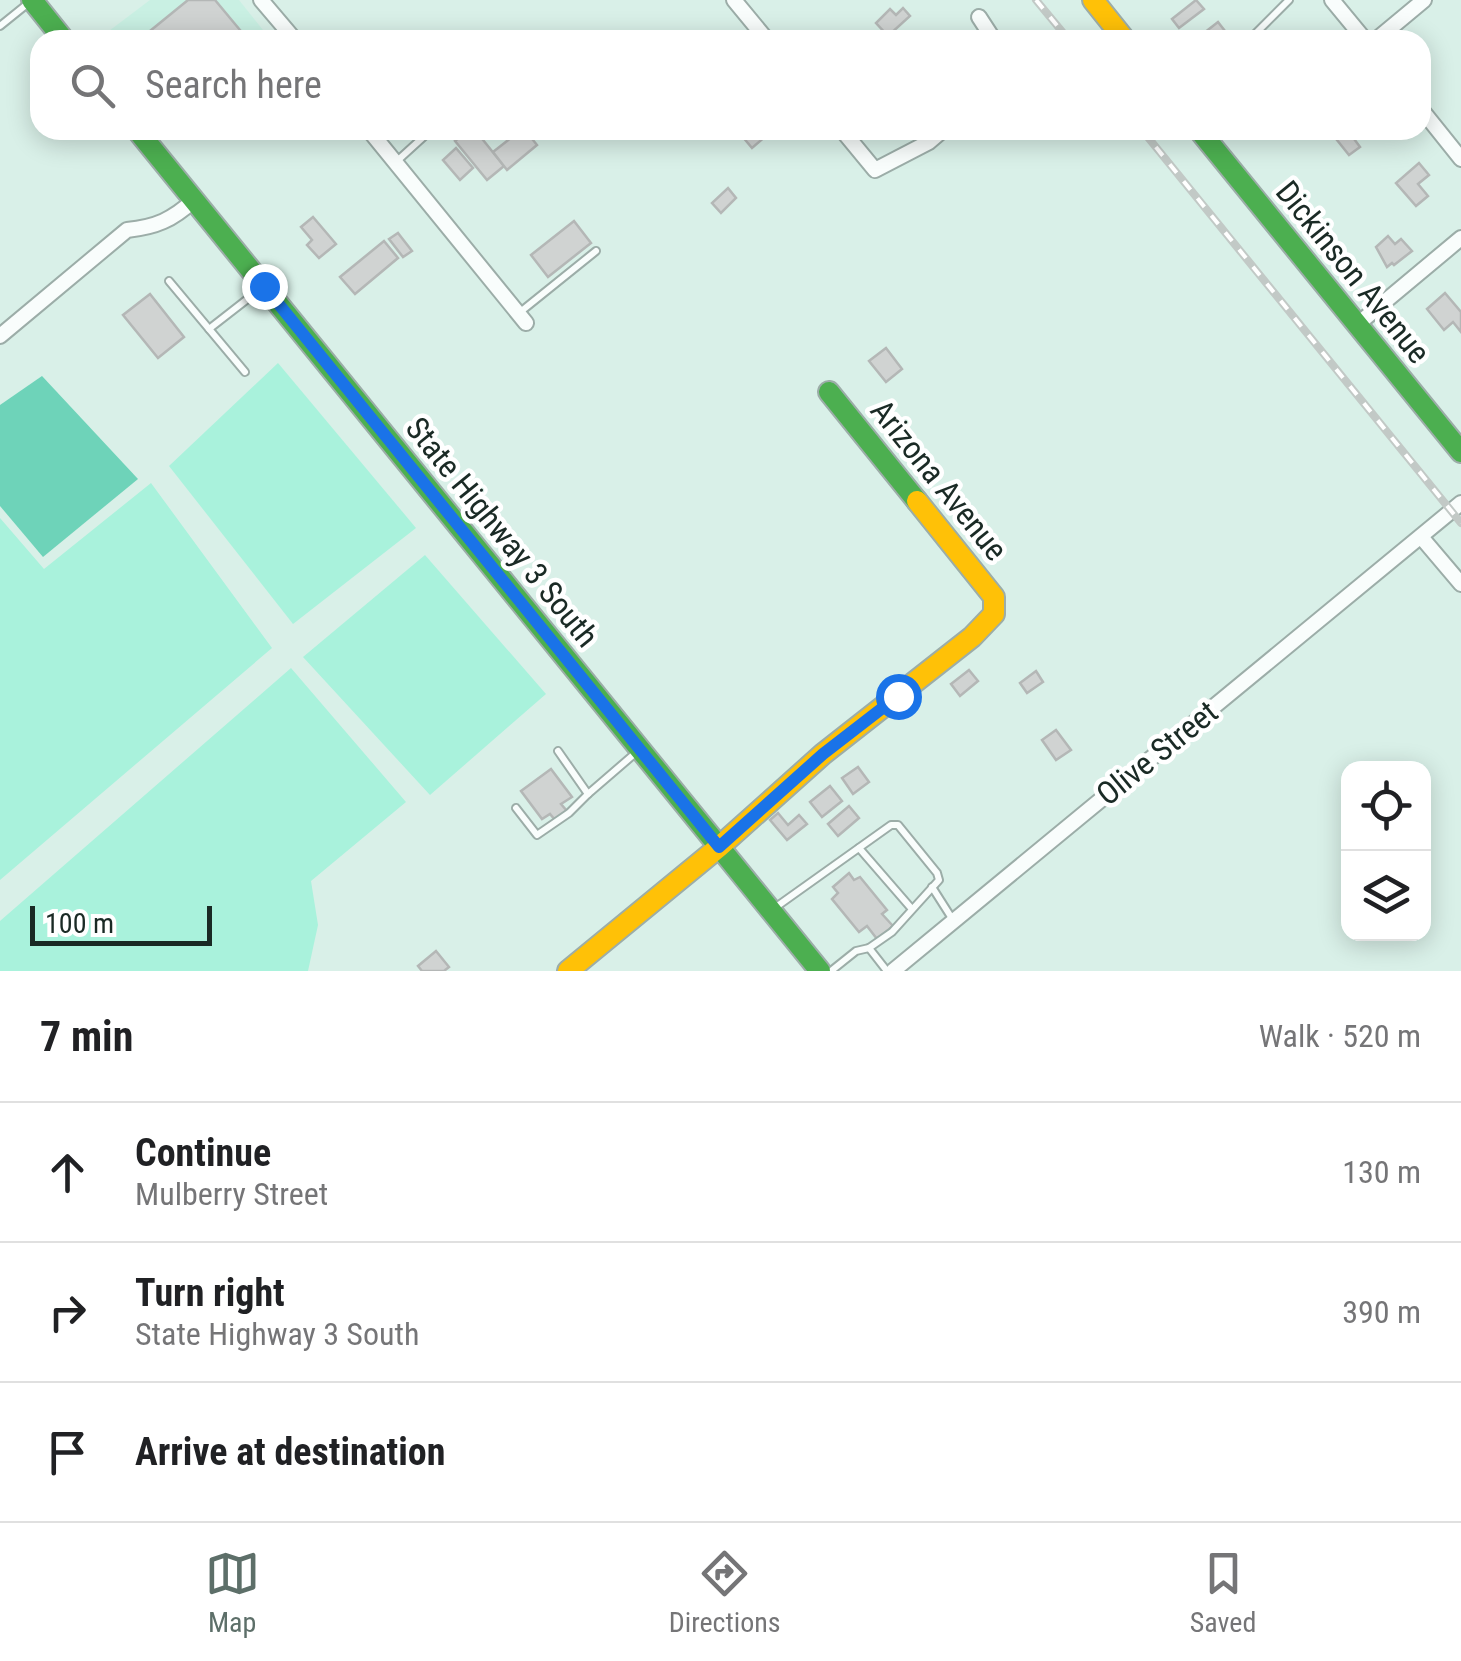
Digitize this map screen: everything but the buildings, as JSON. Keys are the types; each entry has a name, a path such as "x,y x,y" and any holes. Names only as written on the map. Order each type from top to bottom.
{"street":[{"path":"32,0 56,30"},
{"path":"262,0 287,30"},
{"path":"734,0 759,30"},
{"path":"1092,0 1117,30"},
{"path":"1332,0 1357,30"},
{"path":"1388,30 1424,0"},
{"path":"979,17 987,30"},
{"path":"1431,122 1461,159"},
{"name":"State Highway 3 South","path":"145,140 820,971"},
{"path":"377,140 522,319"},
{"path":"850,140 875,170 930,140"},
{"name":"Dickinson Avenue","path":"1206,140 1461,452"},
{"path":"0,336 127,230 153,228 168,222 194,200"},
{"path":"1358,324 1461,238"},
{"name":"Arizona Avenue","path":"719,847 823,754 972,638 994,614 994,597 829,392"},
{"name":"Olive Street","path":"890,971 1461,503"},
{"path":"1422,538 1461,584"},
{"path":"568,971 719,847"}],"lane":[{"path":"0,26 32,0"},
{"path":"1259,30 1289,0"},
{"path":"396,162 420,140"},
{"path":"522,319 596,251"},
{"path":"169,281 245,372"},
{"path":"210,329 264,286"},
{"path":"516,808 537,835 569,813 640,750"},
{"path":"558,752 588,794"},
{"path":"771,911 892,824 898,824 937,873 938,880 892,932 856,951 831,971"},
{"path":"860,848 911,908"},
{"path":"932,887 954,921"},
{"path":"868,948 890,971"}],"shaded area":[{"path":"150,0 239,0 263,30 110,30"},
{"path":"278,363 416,528 293,624 169,466"},
{"path":"42,376 138,479 43,557 0,506 0,405"},
{"path":"151,483 272,648 0,880 0,518 44,569"},
{"path":"425,555 546,694 430,795 303,657"},
{"path":"291,668 406,802 311,881 318,925 308,971 0,971 0,921"}],"railway":[{"path":"1036,0 1061,30"},
{"path":"1150,140 1461,523"}],"traffic: fast":[{"path":"32,0 56,30"},
{"path":"145,140 820,971"},
{"path":"1207,140 1461,452"},
{"path":"829,392 917,501"}],"traffic: slow":[{"path":"1093,0 1117,30"},
{"path":"568,971 719,847 823,754 972,637 994,614 994,597 917,501"}],"route":[{"path":"264,286 719,847 823,754 898,696"}]}
